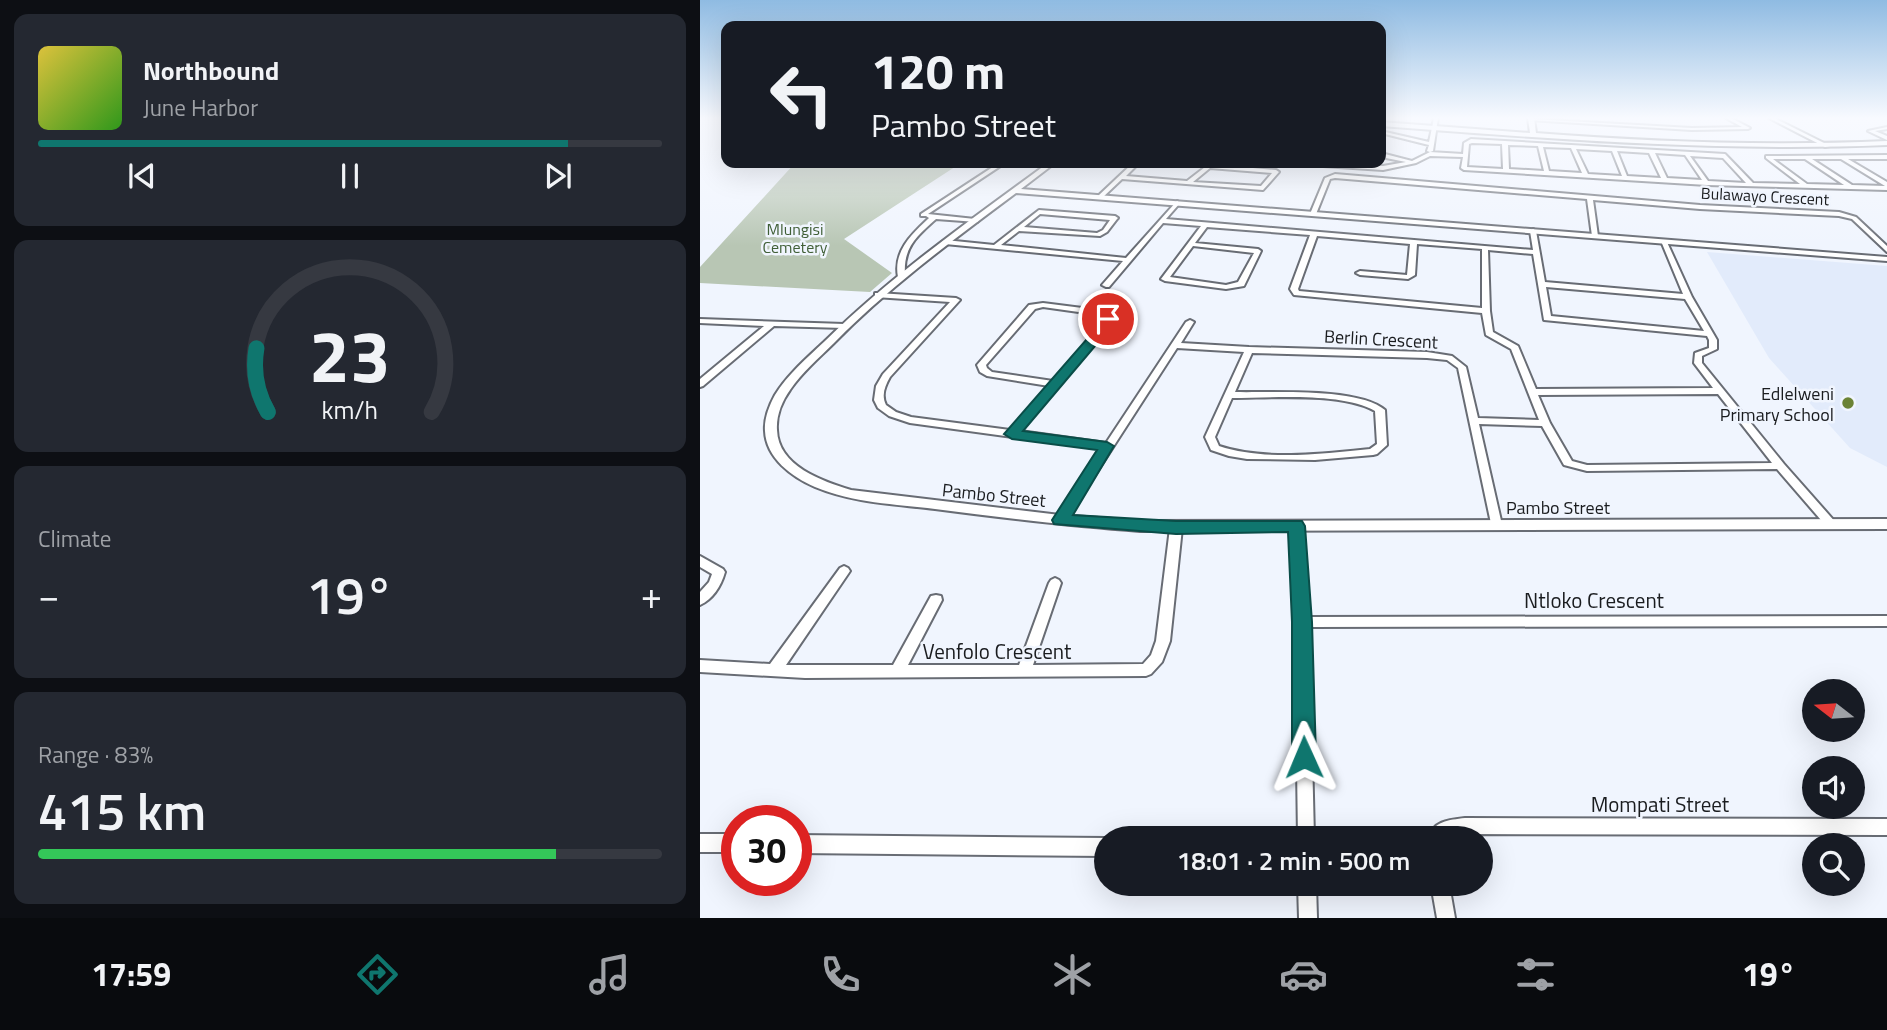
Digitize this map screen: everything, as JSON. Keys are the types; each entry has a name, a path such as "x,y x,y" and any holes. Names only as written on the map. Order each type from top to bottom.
{"street":[{"path":"1408,161 1413,162"},
{"path":"1465,161 1464,168 1586,176 1751,185 1887,187"},
{"path":"1506,161 1506,171"},
{"path":"1544,161 1547,173"},
{"path":"1579,161 1586,176"},
{"path":"1619,161 1625,177"},
{"path":"1656,161 1665,180"},
{"path":"1691,161 1707,183"},
{"path":"1729,161 1751,185"},
{"path":"1772,161 1807,187"},
{"path":"1811,161 1850,187"},
{"path":"1848,161 1887,187"},
{"path":"1386,167 1413,162"},
{"path":"975,221 923,215 994,168"},
{"name":"Pambo Street","path":"1045,168 901,275 844,326 788,385 777,401 770,431 784,461 821,487 851,494 1060,520 1176,528 1887,524"},
{"path":"1100,197 1130,168"},
{"path":"1188,183 1207,168"},
{"path":"1119,177 1263,188 1276,172 1231,168"},
{"name":"Bulawayo Crescent","path":"1313,214 1327,179 1335,176 1590,198 1839,214 1854,218 1887,250"},
{"path":"1015,191 1887,259"},
{"path":"1590,198 1595,236"},
{"path":"1106,285 1177,203"},
{"path":"995,247 1019,229 1042,212 1115,218 1105,231 1098,235 1019,229"},
{"path":"901,275 899,263 902,251 934,217"},
{"path":"1161,221 1537,252"},
{"path":"1190,244 1254,250 1259,253 1241,284 1237,286 1166,280 1190,244 1205,225"},
{"path":"1533,231 1545,316 1549,319 1709,334"},
{"path":"1314,234 1294,289 1297,293 1486,311"},
{"path":"1872,234 1887,235"},
{"path":"1664,241 1688,297 1715,346 1697,357 1719,391 1830,524"},
{"path":"945,242 1129,260"},
{"path":"1360,273 1408,277 1411,275 1414,242"},
{"path":"1485,248 1486,311 1490,335 1515,348 1545,423 1565,458 1580,468 1780,466"},
{"path":"1541,284 1688,297"},
{"path":"878,295 956,300 878,388 880,406 886,411 910,420 1107,446"},
{"path":"1012,434 1056,384 1108,323 1103,313 1043,305 1032,307 981,365 990,374 1056,384"},
{"path":"700,321 844,326"},
{"path":"1060,520 1190,322"},
{"path":"700,384 771,324"},
{"name":"Berlin Crescent","path":"1176,345 1449,358 1462,367 1496,525"},
{"path":"1231,395 1348,398 1370,403 1380,410 1382,445 1373,452 1296,456 1247,456 1220,451 1211,444 1210,437 1249,350"},
{"path":"1533,393 1719,391"},
{"path":"1474,421 1545,423"},
{"path":"1296,526 1302,622 1306,826"},
{"name":"Venfolo Crescent","path":"700,666 897,672 1146,670 1157,658 1163,641 1176,528"},
{"path":"700,561 719,572 715,584 700,600"},
{"path":"774,670 844,571"},
{"path":"1023,672 1055,583"},
{"path":"897,672 936,600"},
{"name":"Ntloko Crescent","path":"1302,622 1887,621"},
{"name":"Mompati Street","path":"1493,826 1887,827"},
{"path":"700,843 721,843"},
{"path":"812,844 1094,847"},
{"path":"1307,896 1308,918"},
{"path":"1442,896 1446,918"}],"shaded area":[{"name":"Edlelweni Primary School","path":"1707,252 1887,266 1887,467 1850,448 1769,358"}],"green space":[{"name":"Mlungisi Cemetery","path":"790,168 953,168 844,239 892,273 870,292 700,283 700,267"}],"place":[{"name":"Edlelweni Primary School","path":"1848,403"}],"route":[{"path":"1108,319 1108,323 1012,434 1107,446 1060,520 1176,528 1296,526 1302,622 1304,757"}]}
